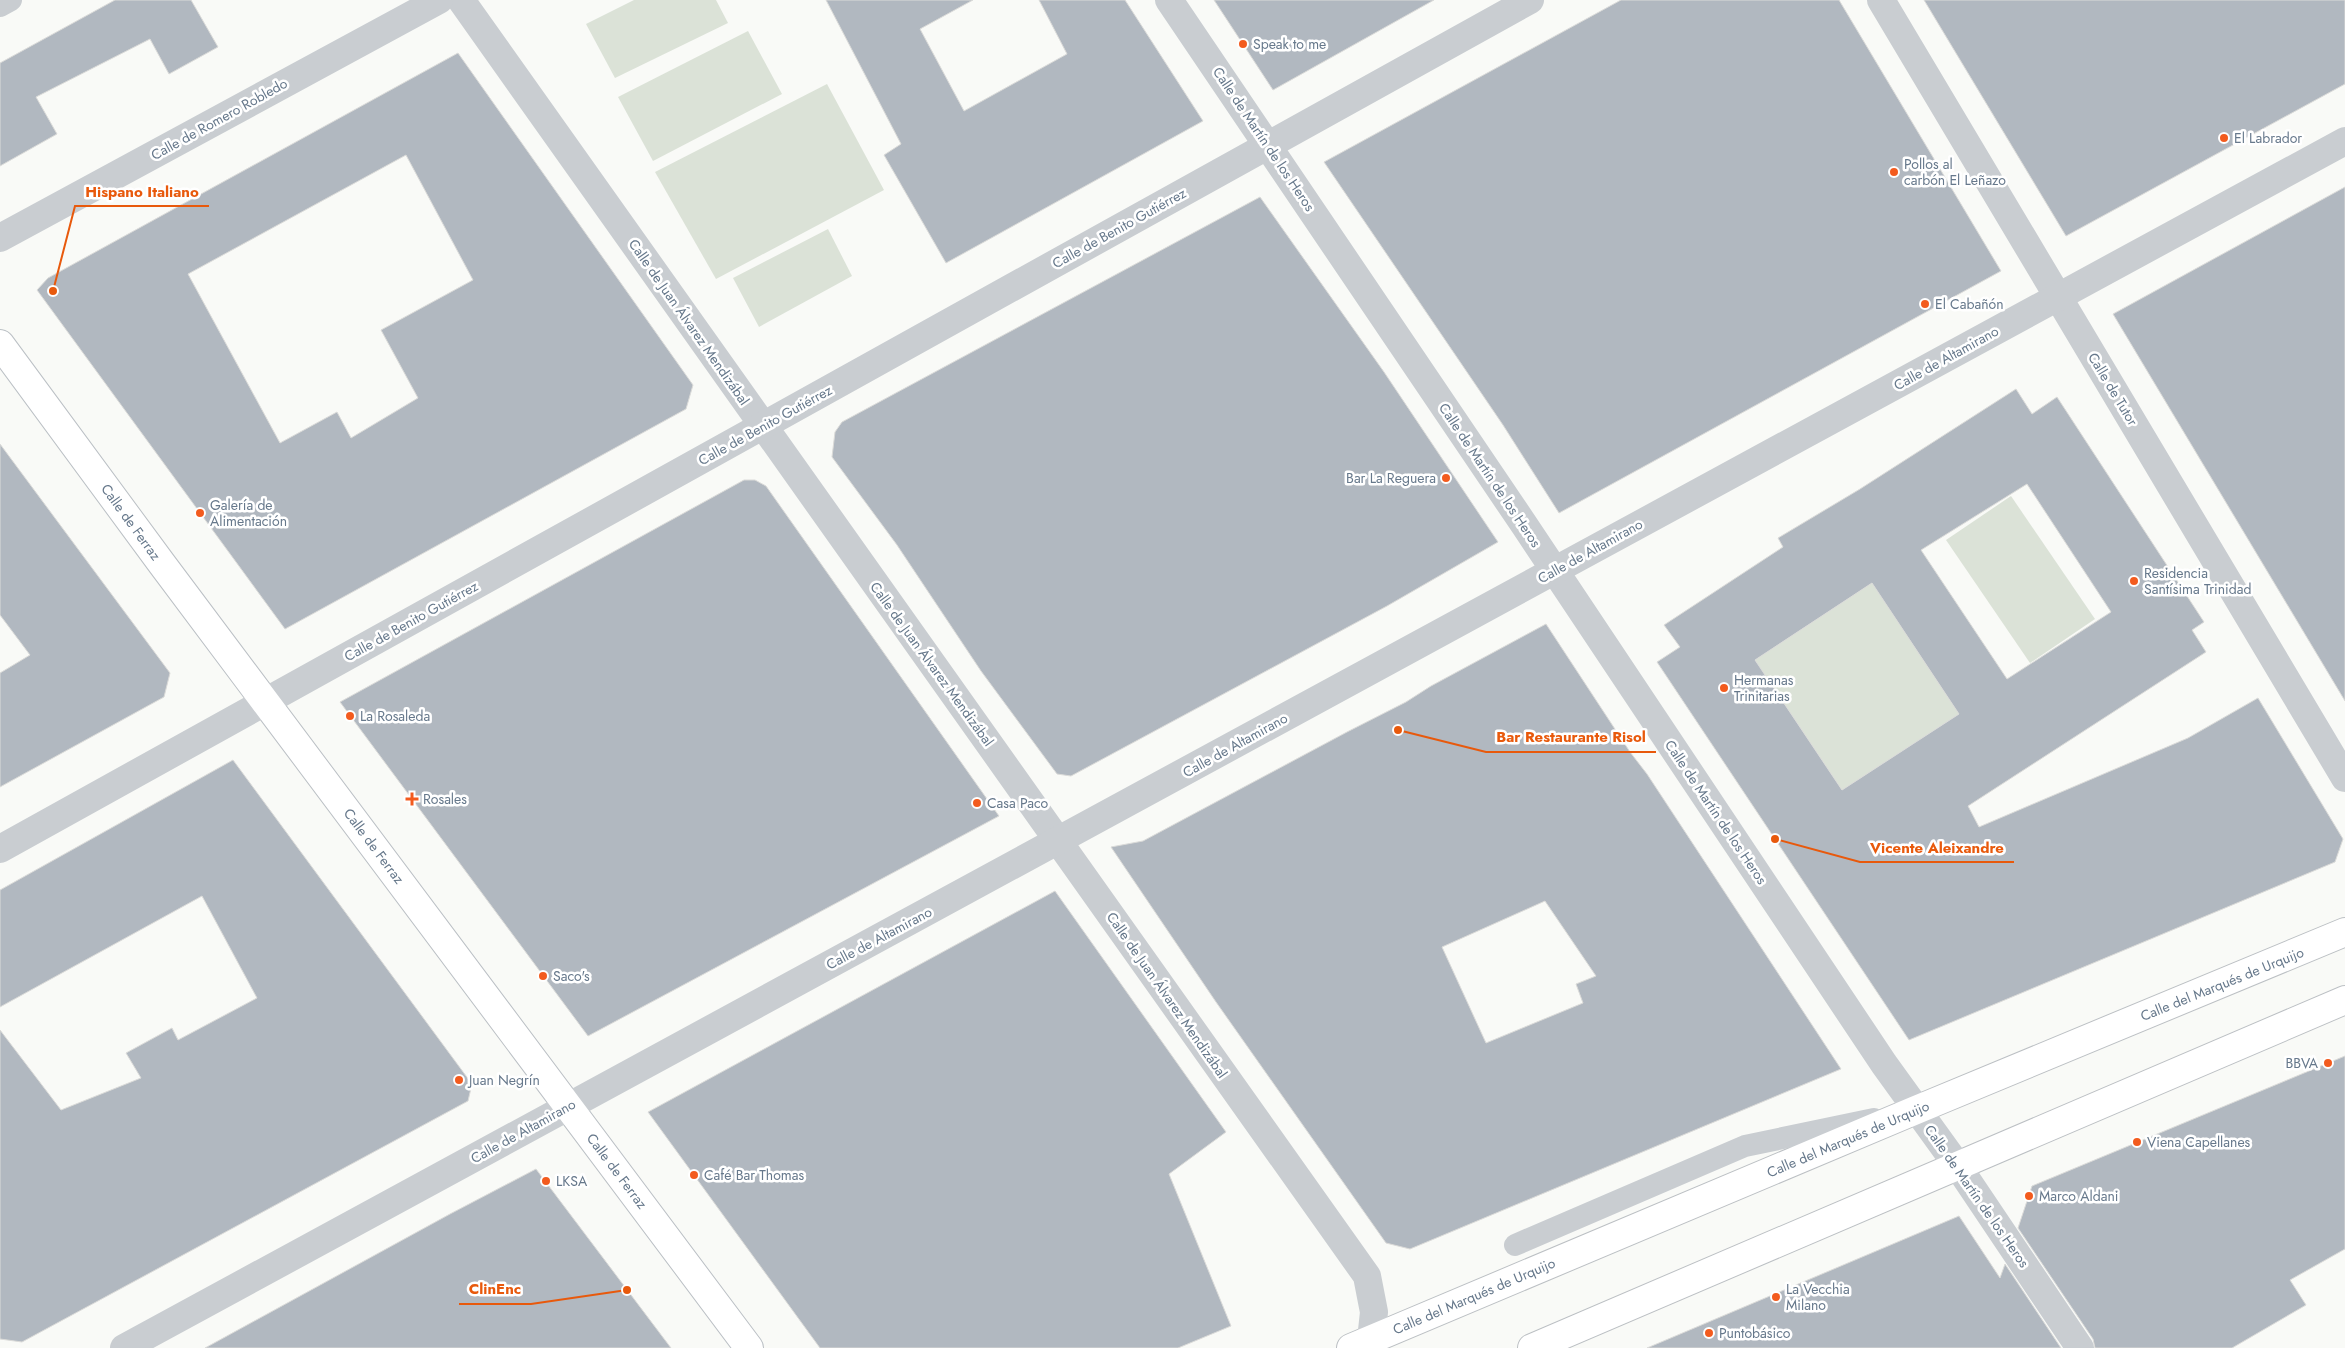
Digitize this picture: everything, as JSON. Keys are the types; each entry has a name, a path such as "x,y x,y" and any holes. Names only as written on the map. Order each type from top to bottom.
{"main road":[{"name":"Calle de Ferraz","path":"0,344 749,1348"},
{"name":"Calle del Marqués de Urquijo","path":"1361,1344 2345,932"},
{"path":"1532,1348 1957,1164 2345,1000"}],"street":[{"name":"Calle de Romero Robledo","path":"0,238 439,0"},
{"name":"Calle de Juan Álvarez Mendizábal","path":"461,0 1367,1276 1374,1312 1361,1344"},
{"name":"Calle de Martín de los Heros","path":"1169,0 1916,1110 1957,1164 2080,1348"},
{"name":"Calle de Benito Gutiérrez","path":"0,849 1530,0"},
{"name":"Calle de Tutor","path":"1881,0 2345,778"},
{"name":"Calle de Altamirano","path":"124,1348 2345,141"}],"lane":[{"path":"0,6 11,0"},
{"path":"1515,1245 1745,1146 1916,1110"}],"shaded area":[{"path":"634,0 716,0 728,23 615,78 586,24"},
{"path":"748,31 782,94 653,161 618,97"},
{"path":"827,84 884,190 716,279 655,172"},
{"path":"828,229 852,276 759,327 733,278"},
{"path":"2011,496 2095,619 2030,663 1946,540"},
{"path":"1872,583 1959,714 1842,790 1755,660"}],"building":[{"path":"115,0 191,0 218,47 169,74 150,39 36,97 57,134 0,166 0,63"},
{"path":"826,0 973,0 920,29 964,111 1067,54 1039,0 1125,0 1203,121 946,263 884,155 901,144"},
{"path":"1214,0 1434,0 1273,90"},
{"path":"1621,0 1839,0 2001,271 1559,513 1503,425 1324,162"},
{"path":"1924,0 2345,0 2345,84 2066,236"},
{"path":"458,53 693,385 686,409 285,629 37,290 48,278","holes":["406,155 473,280 381,330 418,398 351,438 337,412 280,443 188,274"]},
{"path":"2345,187 2345,701 2113,314"},
{"path":"1260,197 1384,372 1498,542 1387,606 1071,776 1057,774 981,671 897,545 832,457 835,432 842,422"},
{"path":"2016,389 2032,414 2057,397 2204,622 2192,630 2206,652 1968,806 1979,827 2188,738 2258,698 2343,839 2335,862 1909,1040 1657,662 1680,647 1664,625 1783,547 1778,538 1860,489","holes":["2027,484 2111,612 2007,679 1921,550","1872,583 1959,714 1842,790 1755,660"]},
{"path":"0,444 170,673 164,697 0,787 0,673 30,655 0,615"},
{"path":"744,480 755,480 766,486 999,816 588,1036 340,702"},
{"path":"1546,624 1841,1069 1410,1249 1386,1243 1216,1002 1111,847 1143,841 1406,702 1431,686","holes":["1545,901 1596,976 1576,984 1583,1003 1486,1043 1442,947"]},
{"path":"233,760 472,1084 468,1101 22,1342 0,1339 0,1030 61,1110 141,1078 126,1053 172,1028 178,1040 257,998 202,896 0,1007 0,890"},
{"path":"1055,891 1226,1132 1169,1174 1231,1326 1178,1348 820,1348 648,1112"},
{"path":"2345,1056 2345,1249 2290,1280 2306,1305 2232,1348 2095,1348 2093,1339 2018,1228 2032,1186"},
{"path":"536,1169 671,1348 205,1348 450,1214"},
{"path":"1959,1216 2000,1278 2005,1264 2061,1348 1647,1348"}],"place":[{"name":"Speak to me","path":"1243,44"},
{"name":"El Labrador","path":"2224,138"},
{"name":"Pollos al carbón El Leñazo","path":"1894,172"},
{"name":"Hispano Italiano","path":"53,291"},
{"name":"El Cabañón","path":"1925,304"},
{"name":"Bar La Reguera","path":"1446,478"},
{"name":"Galería de Alimentación","path":"200,513"},
{"name":"Residencia Santísima Trinidad","path":"2134,581"},
{"name":"Hermanas Trinitarias","path":"1724,688"},
{"name":"La Rosaleda","path":"350,716"},
{"name":"Bar Restaurante Risol","path":"1398,730"},
{"name":"Rosales","path":"412,799"},
{"name":"Casa Paco","path":"977,803"},
{"name":"Vicente Aleixandre","path":"1775,839"},
{"name":"Saco's","path":"543,976"},
{"name":"BBVA","path":"2328,1063"},
{"name":"Juan Negrín","path":"459,1080"},
{"name":"Viena Capellanes","path":"2137,1142"},
{"name":"Café Bar Thomas","path":"694,1175"},
{"name":"LKSA","path":"546,1181"},
{"name":"Marco Aldani","path":"2029,1196"},
{"name":"ClinEnc","path":"627,1290"},
{"name":"La Vecchia Milano","path":"1776,1297"},
{"name":"Puntobásico","path":"1709,1333"}]}
